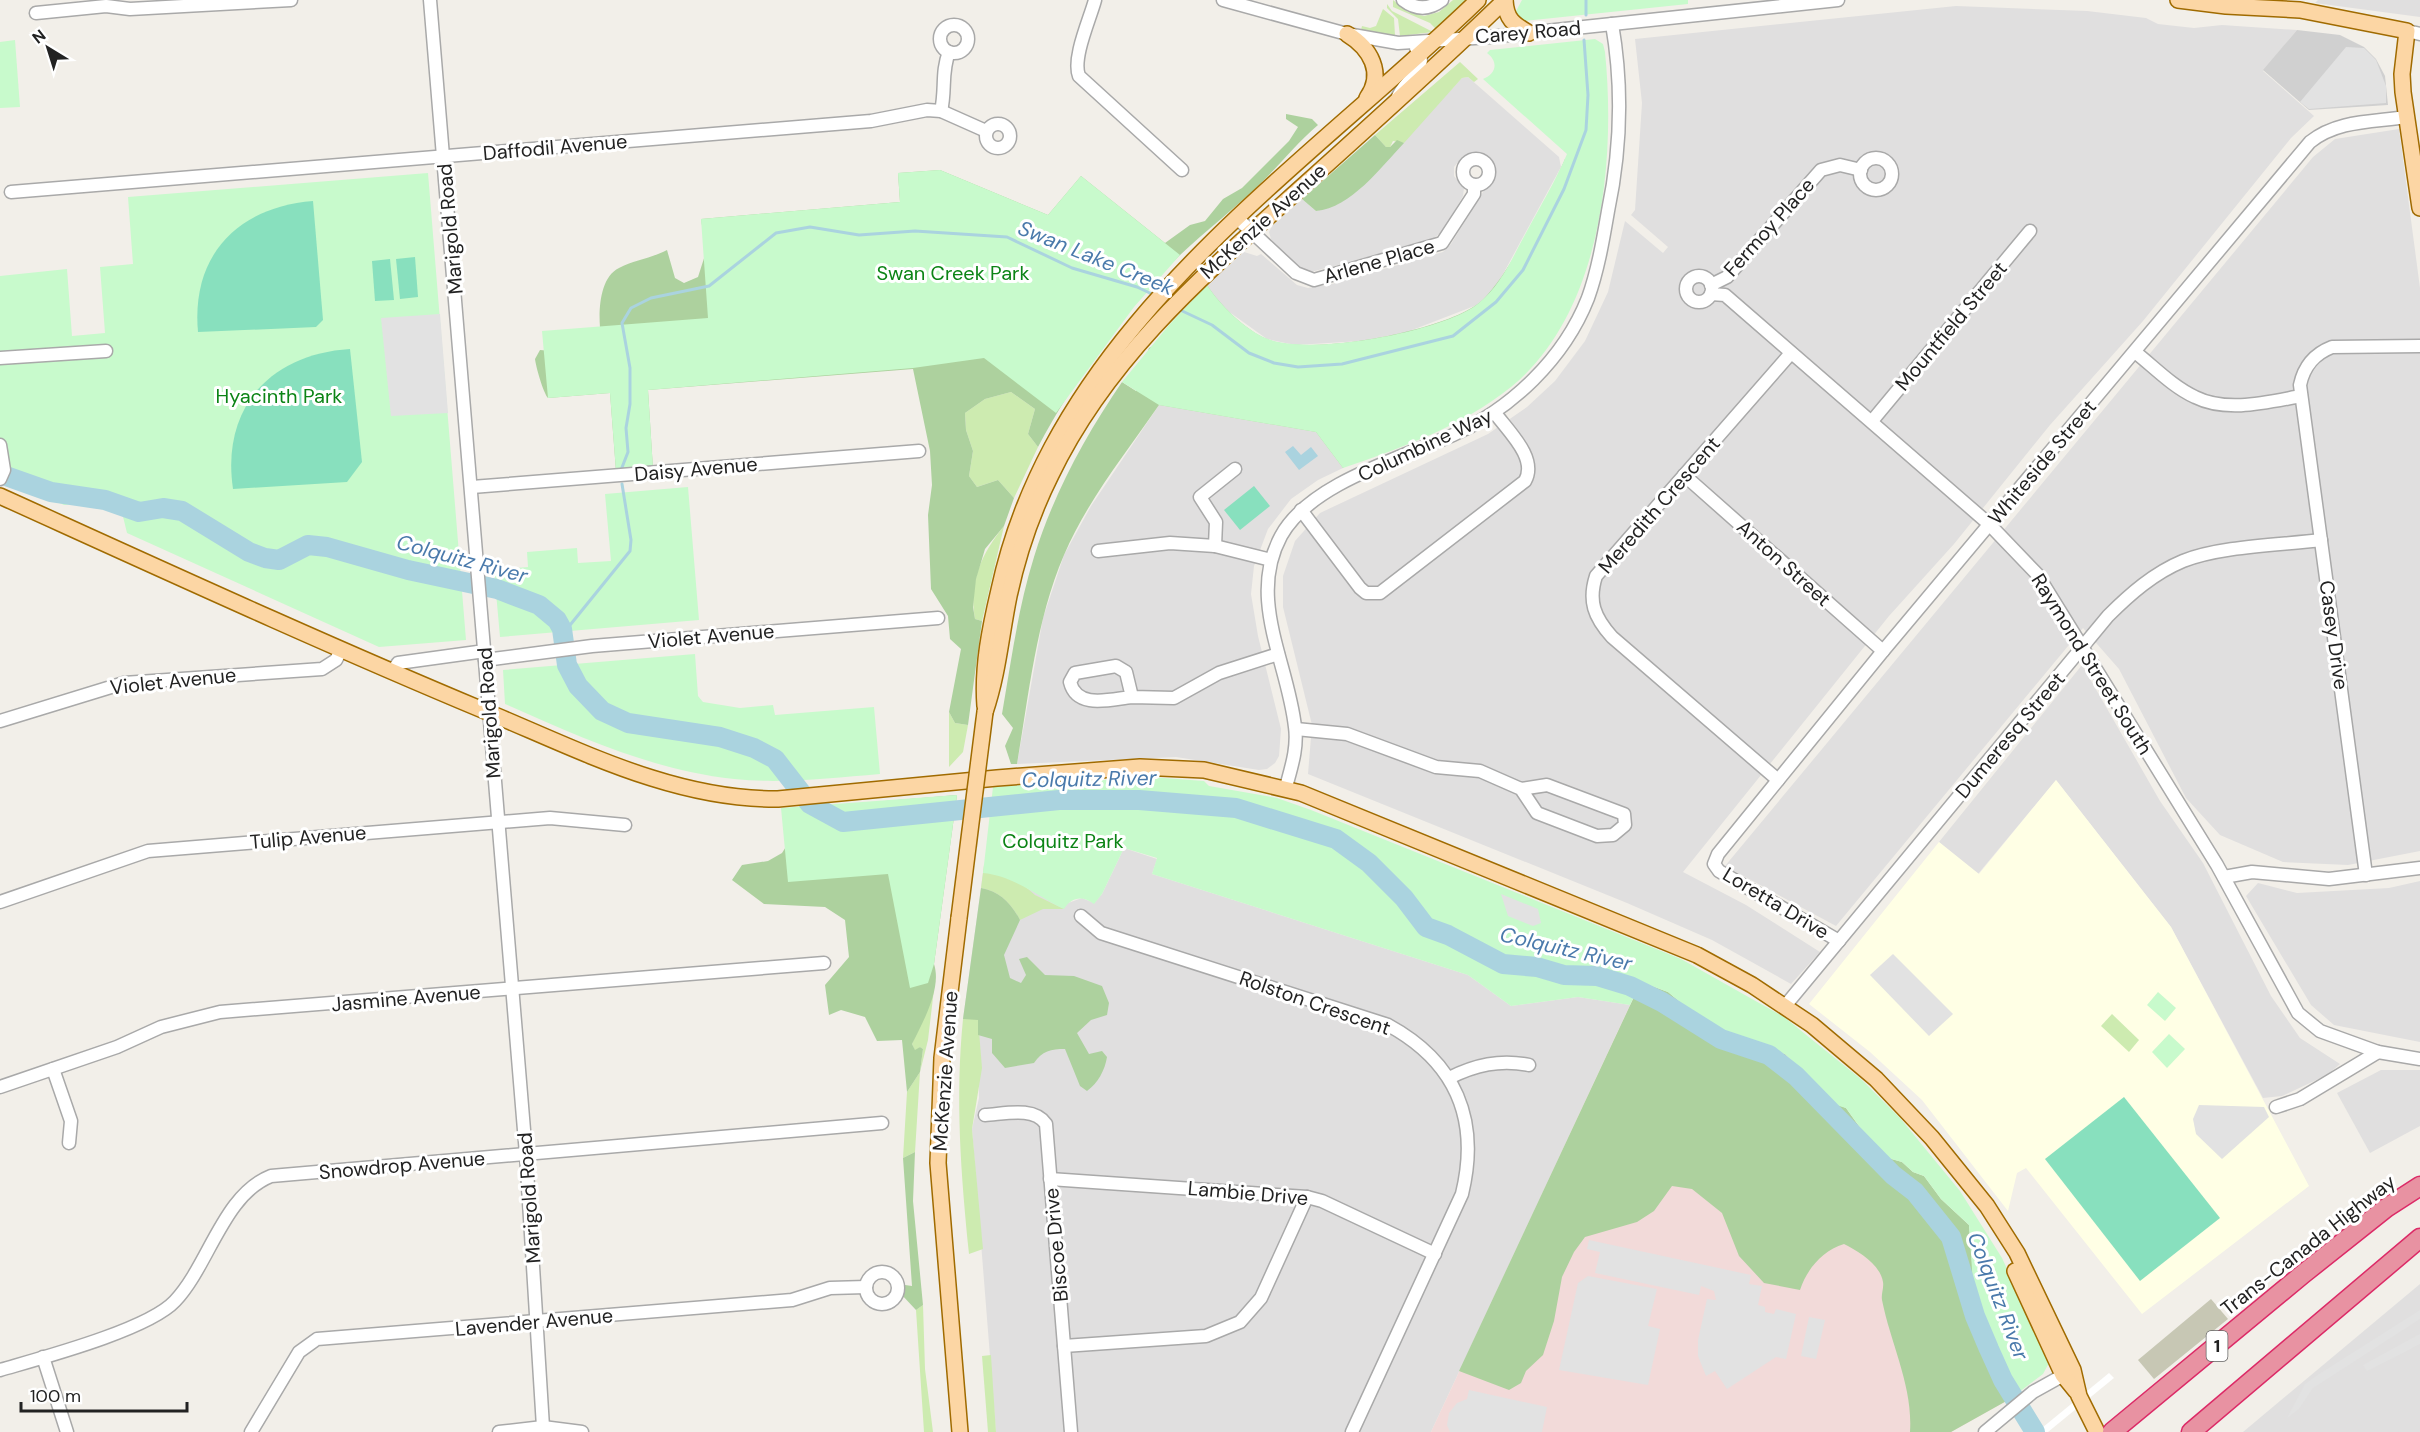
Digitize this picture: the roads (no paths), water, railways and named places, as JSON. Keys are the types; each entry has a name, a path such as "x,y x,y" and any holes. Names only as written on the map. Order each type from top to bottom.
{"highway":[{"name":"Trans-Canada Highway","path":"2112,1432 2303,1274 2386,1208 2420,1186"},
{"path":"2191,1432 2420,1238"}],"main road":[{"name":"McKenzie Avenue","path":"986,712 983,682 992,619 1007,556 1025,503 1050,450 1078,402 1168,285 1237,218 1478,0"},
{"path":"1505,0 1508,18 1512,24 1528,33"},
{"name":"McKenzie Avenue","path":"960,1432 939,1163 942,1058 986,712 994,685 1014,576 1037,505 1068,443 1095,398 1132,349 1159,319 1505,0"},
{"path":"2178,0 2226,6 2302,5 2414,32 2403,74 2406,117 2420,208"},
{"path":"1347,34 1360,42 1369,52 1375,74 1375,87 1360,108"},
{"path":"2,501 392,672 660,781 728,796 784,798 1140,767 1204,770 1286,787 1658,938 1724,969 1785,1006 1853,1057 1905,1106 1987,1206 2016,1253 2063,1348 2068,1372"},
{"path":"1953,1165 2014,1270 2097,1432"}],"street":[{"path":"36,13 106,6 130,9 291,0"},
{"name":"Marigold Road","path":"430,0 526,1154 539,1323 543,1427"},
{"path":"1095,0 1078,56 1076,68 1079,76 1182,170"},
{"name":"Carey Road","path":"1223,0 1347,34 1383,42 1407,43 1432,43 1467,37 1612,24 1764,3 1838,0"},
{"path":"1403,0 1412,6 1426,7 1442,0"},
{"name":"Columbine Way","path":"1286,787 1294,755 1296,729 1267,602 1271,560 1283,533 1301,510 1326,491 1454,434 1495,413 1535,378 1555,355 1574,326 1588,298 1602,243 1618,144 1619,87 1612,24"},
{"path":"1397,101 1404,84 1419,69 1420,54 1407,43"},
{"path":"941,111 944,98 942,71 949,52"},
{"name":"Daffodil Avenue","path":"11,192 871,121 927,110 941,111 986,131"},
{"name":"Whiteside Street","path":"1714,864 1718,854 1883,651 2310,142 2324,130 2406,117"},
{"name":"Fermoy Place","path":"1711,289 1727,277 1821,170 1840,165 1861,170"},
{"name":"Arlene Place","path":"1237,218 1296,273 1314,280 1442,243 1474,194 1474,185"},
{"name":"Mountfield Street","path":"1872,421 2030,231"},
{"name":"Raymond Street South","path":"1711,289 1725,295 1872,421 1989,524 2037,574 2224,877 2298,1013 2320,1031 2378,1052 2420,1059"},
{"name":"Casey Drive","path":"2366,875 2301,396 2302,374 2309,362 2321,351 2344,346 2420,346"},
{"path":"0,358 106,351"},
{"path":"2135,352 2186,392 2213,404 2242,404 2301,396"},
{"name":"Meredith Crescent","path":"1778,780 1612,637 1594,613 1591,599 1596,576 1791,353"},
{"path":"1301,510 1365,593 1372,595 1389,588 1525,481 1530,471 1527,458 1495,413"},
{"path":"0,445 2,476"},
{"name":"Daisy Avenue","path":"472,487 919,451"},
{"path":"1215,546 1216,522 1200,496 1235,469"},
{"name":"Anton Street","path":"1684,475 1883,651"},
{"name":"Dumeresq Street","path":"1785,1006 2082,647 2124,600 2155,576 2183,561 2243,549 2321,540"},
{"path":"1098,551 1170,543 1215,546 1271,560"},
{"name":"Violet Avenue","path":"392,672 398,663 938,618"},
{"name":"Violet Avenue","path":"0,721 124,683 322,669 336,660 341,650"},
{"path":"1132,697 1126,672 1116,666 1075,673 1070,682 1077,695 1087,701 1132,697 1174,698 1219,673 1278,654"},
{"path":"1296,729 1366,739 1436,767 1480,771 1521,789 1538,813 1597,836 1613,835 1625,825 1624,814 1547,785 1521,789"},
{"name":"Tulip Avenue","path":"0,902 148,851 550,818 625,825"},
{"name":"Loretta Drive","path":"1714,864 1719,871 1839,941"},
{"path":"2224,877 2252,872 2329,879 2420,868"},
{"name":"Rolston Crescent","path":"1081,916 1101,933 1388,1026 1419,1045 1449,1078 1464,1113 1470,1151 1462,1194 1352,1432"},
{"name":"Jasmine Avenue","path":"0,1087 117,1047 161,1027 220,1012 824,963"},
{"path":"2276,1107 2300,1099 2378,1052"},
{"path":"1449,1078 1467,1069 1507,1060 1529,1065"},
{"path":"53,1069 70,1121 69,1143"},
{"name":"Biscoe Drive","path":"985,1115 1032,1113 1041,1117 1046,1125 1071,1432"},
{"name":"Snowdrop Avenue","path":"0,1370 43,1358 139,1324 174,1302 240,1199 259,1181 271,1176 882,1123"},
{"name":"Lambie Drive","path":"1050,1179 1307,1197 1322,1201 1435,1254"},
{"path":"1064,1346 1206,1336 1240,1322 1261,1298 1307,1197"},
{"name":"Lavender Avenue","path":"251,1432 299,1352 316,1339 539,1323 578,1317 792,1300 830,1288 866,1287"},
{"path":"43,1358 66,1432"},
{"path":"1985,1432 2033,1392 2068,1372"},
{"path":"498,1432 543,1427 582,1432"}],"water":[{"path":"1293,446 1301,455 1311,447 1318,456 1299,470 1285,452"}],"waterway":[{"name":"Swan Lake Creek","path":"1586,0 1586,15"},
{"name":"Swan Lake Creek","path":"1178,309 1212,325 1249,353 1274,363 1298,367 1342,364 1453,336 1496,302 1523,270 1564,189 1586,130 1588,95 1584,40"},
{"name":"Swan Lake Creek","path":"621,470 628,452 626,428 630,404 630,368 622,323 631,308 651,298 709,286 776,233 810,227 859,235 915,231 1007,237 1072,268 1137,287 1154,295"},
{"name":"Colquitz River","path":"0,474 51,492 105,500 139,512 163,508 182,511 249,552 265,558 279,560 308,545 327,547 408,570 497,589 539,605 557,620 562,629 567,665 578,686 602,711 628,723 720,737 754,748 775,759 810,804 843,822 1059,800 1139,800 1236,808 1336,839 1369,863 1404,898 1426,927 1448,935 1503,964 1537,967 1564,975 1597,976 1630,986 1662,1002 1721,1039 1769,1055 1796,1076 1893,1175 1915,1192 1951,1237 1975,1316 1989,1349 2003,1380 2035,1432"},
{"name":"Swan Lake Creek","path":"562,635 630,551 631,540 622,484"}],"park label":[{"name":"Swan Creek Park","path":"953,273"},
{"name":"Hyacinth Park","path":"279,396"},
{"name":"Colquitz Park","path":"1063,841"}]}
